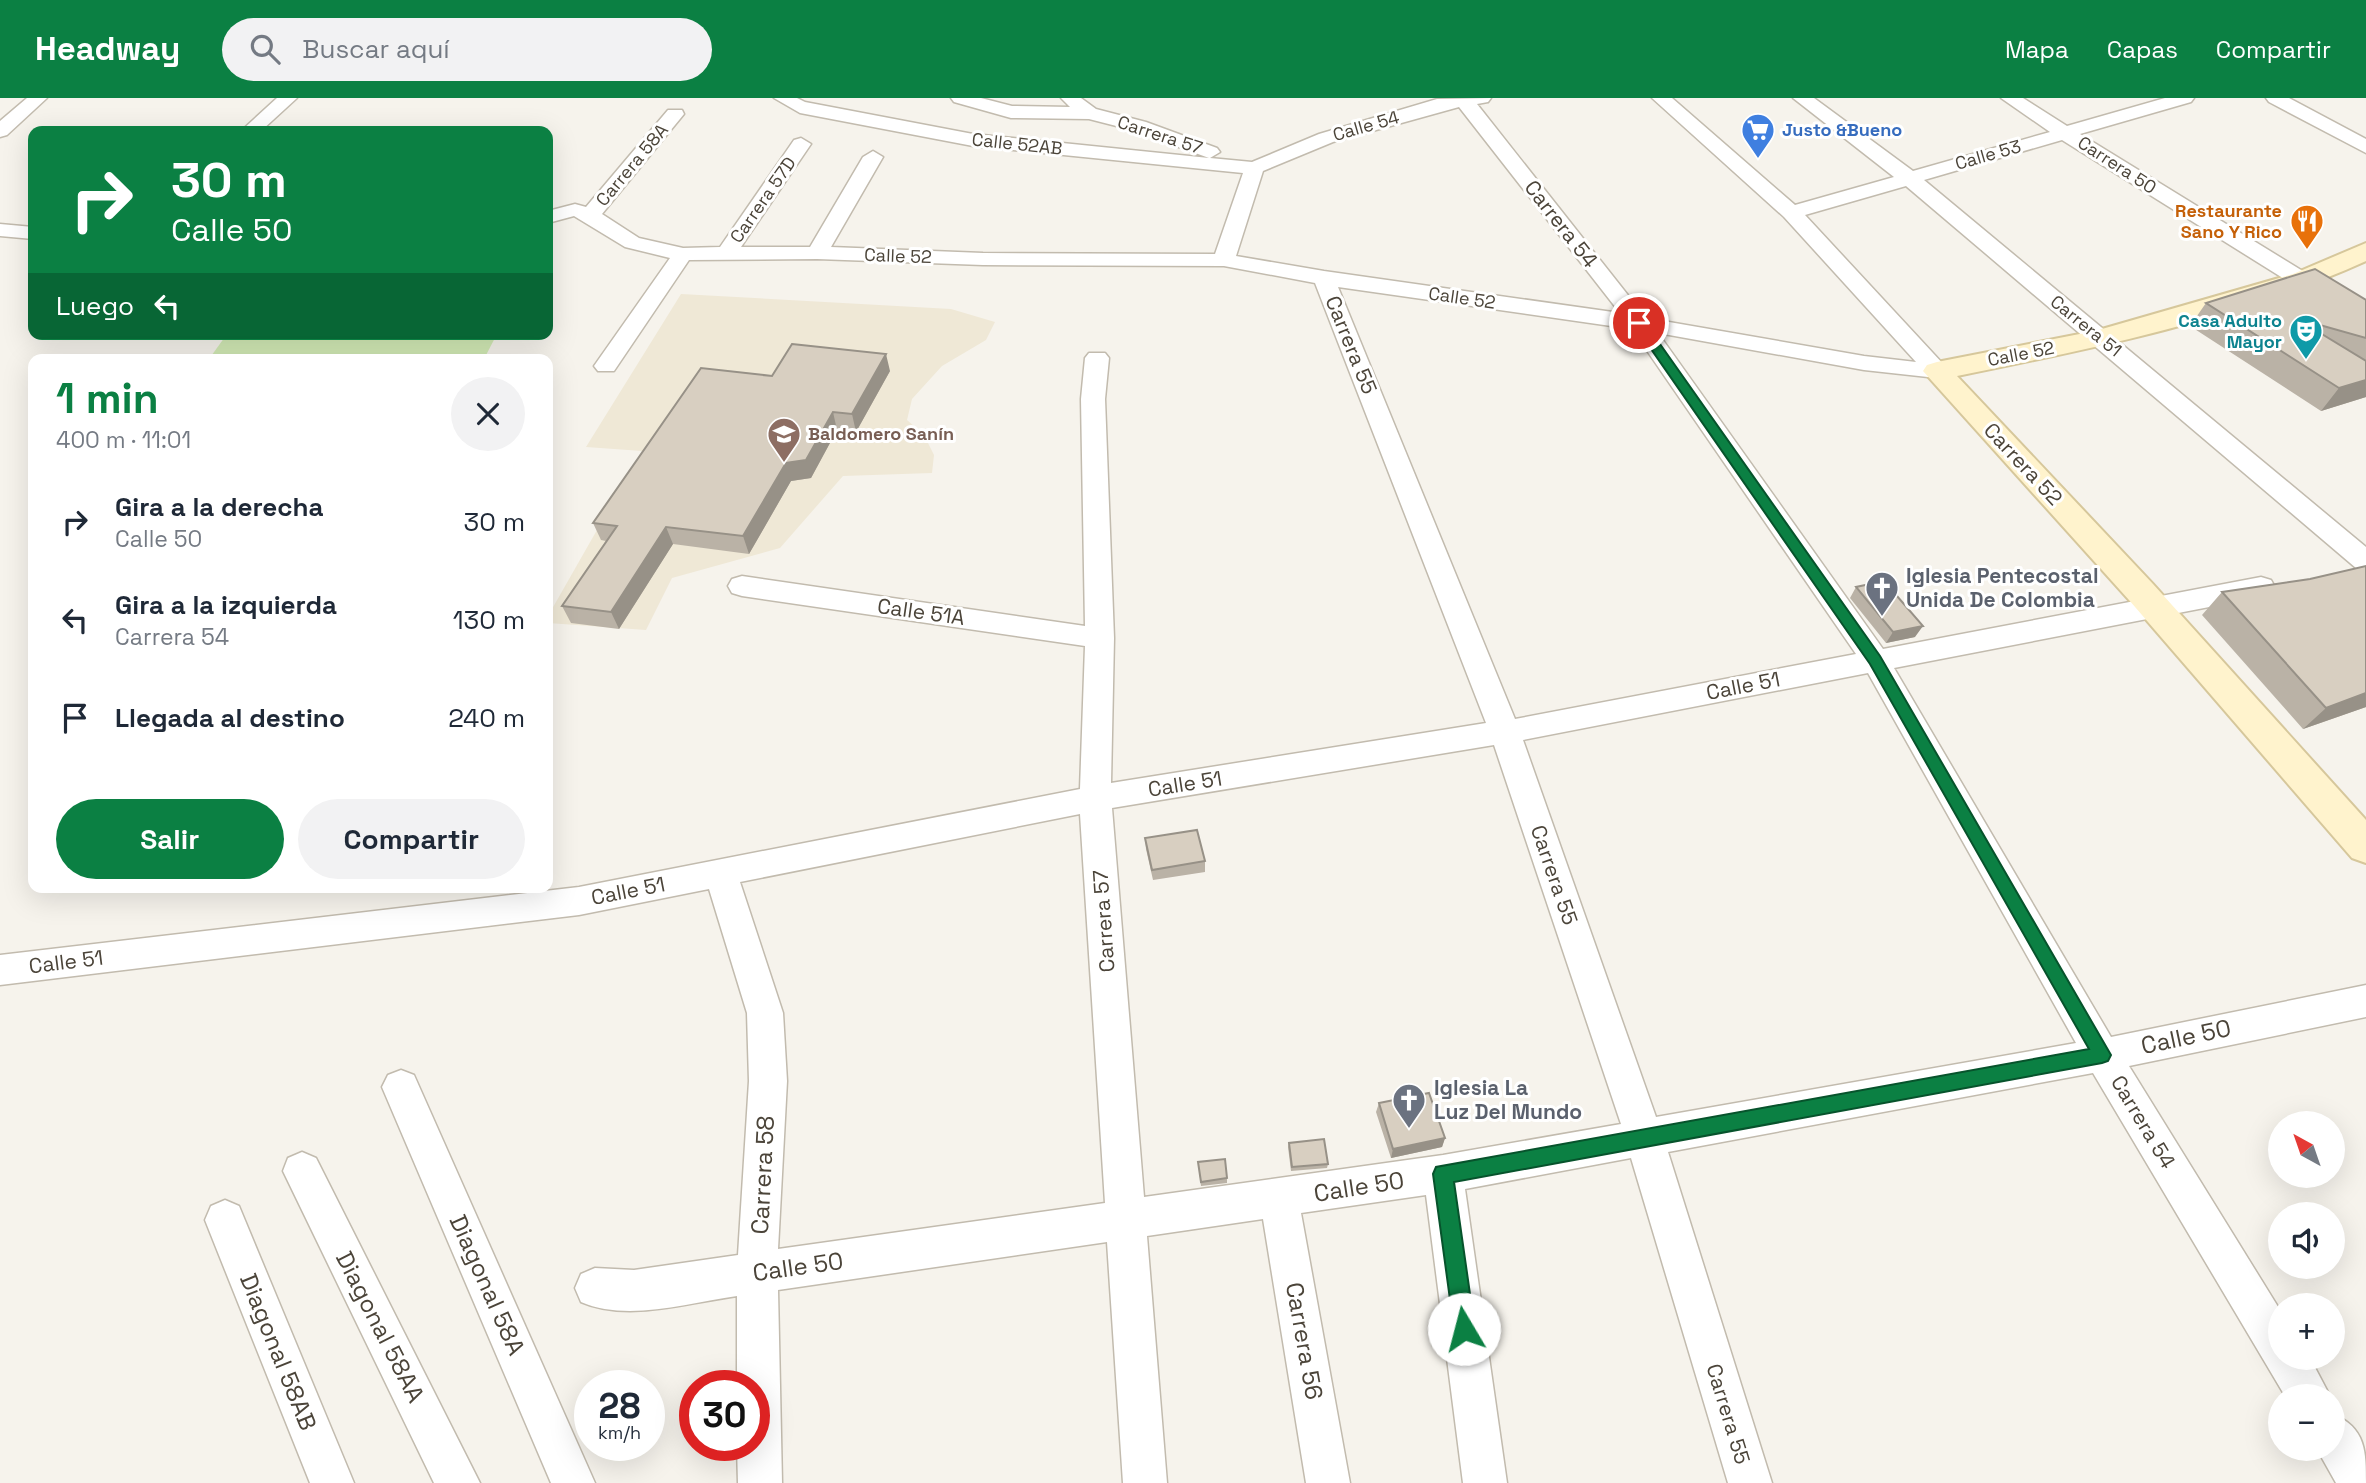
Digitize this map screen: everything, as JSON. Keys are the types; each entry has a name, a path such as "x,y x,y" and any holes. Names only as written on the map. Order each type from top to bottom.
{"street":[{"path":"0,131 38,98"},
{"path":"256,126 288,98"},
{"name":"Calle 52AB","path":"783,98 800,107 973,140 1254,168"},
{"path":"960,98 1011,112 1088,113"},
{"name":"Carrera 57","path":"1070,98 1088,113 1139,126 1254,168"},
{"name":"Carrera 52","path":"1661,98 1791,213 2153,606 2366,847"},
{"name":"Carrera 51","path":"1802,98 1909,178 2366,561"},
{"name":"Carrera 50","path":"2011,98 2211,226 2366,320"},
{"name":"Calle 53","path":"1791,213 2185,98"},
{"path":"2275,98 2366,147"},
{"name":"Calle 54","path":"1254,168 1326,138 1444,103 1470,99"},
{"name":"Carrera 54","path":"1470,99 1639,323 1875,660 2102,1055 2268,1329"},
{"name":"Carrera 58A","path":"590,215 675,114"},
{"name":"Carrera 57D","path":"725,255 801,144"},
{"path":"817,253 873,156"},
{"path":"1224,260 1254,168"},
{"path":"553,216 575,210 590,215"},
{"name":"Calle 52","path":"590,215 632,243 683,254 817,253 983,259 1224,260 1324,278 1639,323 1864,363 1937,371 2099,339 2302,280 2366,251"},
{"path":"0,230 28,233"},
{"path":"606,366 683,254"},
{"name":"Carrera 55","path":"1324,278 1505,732 1644,1138 1750,1483"},
{"name":"Carrera 57","path":"1097,358 1093,399 1100,638 1094,798 1128,1220 1145,1483"},
{"name":"Calle 51","path":"0,970 579,901 1094,798 1505,732 2153,606 2287,583"},
{"name":"Calle 51A","path":"742,586 1100,638"},
{"name":"Carrera 58","path":"721,874 765,1013 768,1082 757,1273 760,1483"},
{"name":"Calle 50","path":"595,1288 634,1290 1443,1174 2102,1055 2366,1001"},
{"name":"Diagonal 58A","path":"401,1087 573,1483"},
{"name":"Diagonal 58AA","path":"302,1171 458,1483"},
{"path":"1443,1174 1485,1483"},
{"name":"Carrera 56","path":"1279,1199 1328,1483"},
{"name":"Diagonal 58AB","path":"225,1220 332,1483"},
{"path":"2345,1456 2361,1483"}],"shaded area":[{"name":"Baldomero Sanín","path":"681,294 951,309 995,322 986,340 942,366 912,399 907,420 924,435 934,455 932,473 843,476 780,548 672,578 646,630 553,623 553,607 642,451 586,447"}],"green space":[{"path":"223,340 494,340 487,354 213,354"}],"building":[{"path":"2315,269 2366,300 2366,338 2309,322 2307,325 2366,361 2366,380 2339,388 2206,303"},
{"path":"792,344 886,354 852,414 833,412 806,460 786,463 743,536 666,527 611,612 562,606 617,526 593,523 701,368 772,376"},
{"path":"2366,566 2366,693 2326,708 2222,592 2310,579"},
{"path":"1884,581 1923,626 1893,632 1856,587"},
{"path":"1197,830 1205,861 1152,870 1145,838"},
{"name":"Iglesia La Luz Del Mundo","path":"1429,1093 1445,1138 1393,1149 1379,1103"},
{"path":"1324,1139 1328,1164 1292,1167 1289,1143"},
{"path":"1225,1159 1227,1178 1201,1182 1198,1162"}],"place":[{"name":"Justo &Bueno","path":"1758,160"},
{"name":"Restaurante Sano Y Rico","path":"2307,251"},
{"name":"Casa Adulto Mayor","path":"2306,361"},
{"name":"Baldomero Sanín","path":"784,464"},
{"name":"Iglesia Pentecostal Unida De Colombia","path":"1882,618"},
{"name":"Iglesia La Luz Del Mundo","path":"1409,1130"}],"route":[{"path":"1464,1329 1443,1174 2102,1055 1875,660 1639,323"}]}
